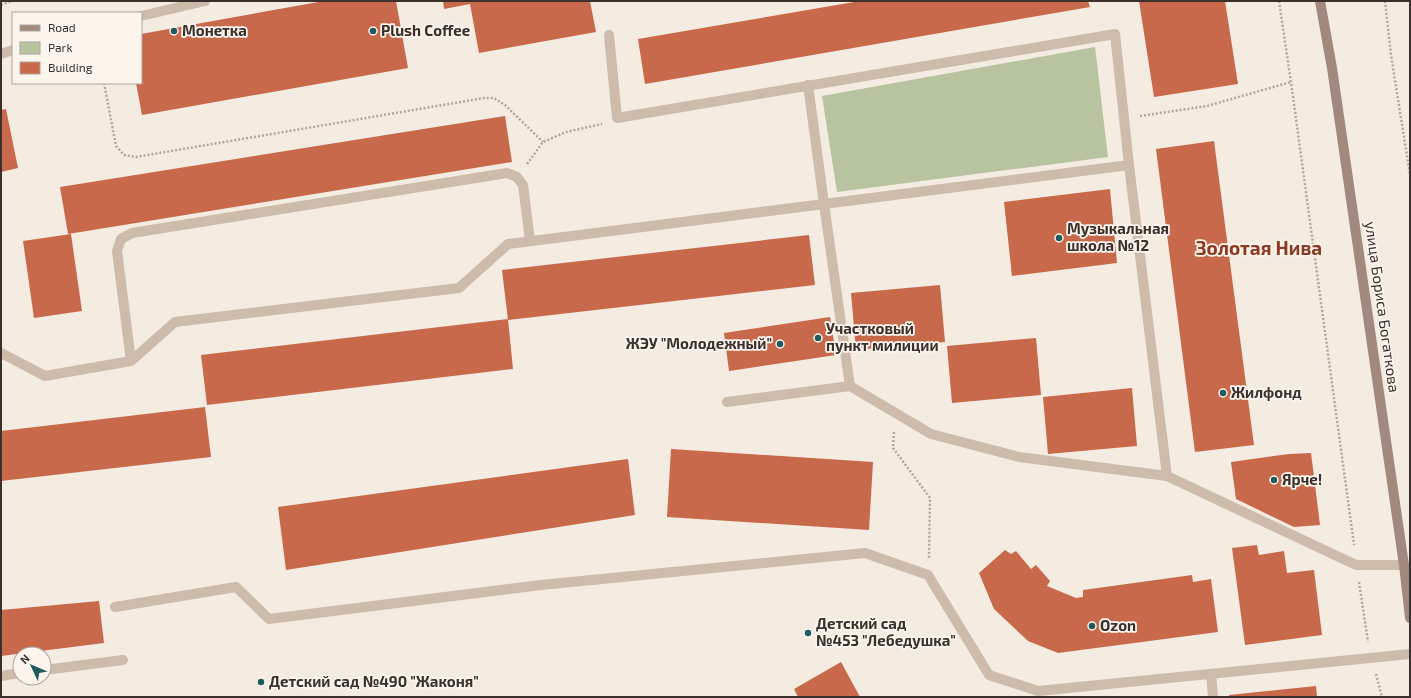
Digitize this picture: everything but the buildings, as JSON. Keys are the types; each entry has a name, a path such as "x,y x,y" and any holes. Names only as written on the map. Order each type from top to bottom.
{"main road":[{"name":"улица Бориса Богаткова","path":"1320,1 1332,68 1404,565 1410,618"}],"lane":[{"path":"142,16 205,1"},
{"path":"609,35 617,118 1115,34 1129,165 1167,476"},
{"path":"1,54 12,50"},
{"path":"808,85 850,386"},
{"path":"1,353 45,376 131,361 176,322 459,288 508,244 1129,165"},
{"path":"131,361 117,251 121,239 132,233 507,173 517,177 523,185 530,241"},
{"path":"727,402 850,386 931,434 1019,457 1167,476 1356,565 1404,565"},
{"path":"115,607 236,587 270,619 542,585 864,553 928,575 989,675 1038,694 1211,674 1410,654"},
{"path":"52,669 123,660"},
{"path":"1,676 12,674"},
{"path":"1211,674 1214,697"}],"path":[{"path":"1,5 12,1"},
{"path":"1279,1 1356,565 1371,658 1382,697"},
{"path":"1385,1 1391,56 1410,175"},
{"path":"1152,114 1207,106 1291,82"},
{"path":"104,84 116,146 124,155 136,157 484,98 494,98 505,105 543,142"},
{"path":"517,177 543,142 566,132 596,126"},
{"path":"895,412 893,448 930,498 928,575"}],"green space":[{"path":"1095,47 1108,157 837,192 822,96"}],"place":[{"name":"Монетка","path":"174,31"},
{"name":"Plush Coffee","path":"373,31"},
{"name":"Музыкальная школа №12","path":"1059,238"},
{"name":"Участковый пункт милиции","path":"818,338"},
{"name":"ЖЭУ \"Молодежный\"","path":"780,344"},
{"name":"Жилфонд","path":"1223,393"},
{"name":"Ярче!","path":"1274,480"},
{"name":"Ozon","path":"1092,626"},
{"name":"Детский сад №453 \"Лебедушка\"","path":"808,633"},
{"name":"Детский сад №490 \"Жаконя\"","path":"261,682"}],"district":[{"name":"Золотая Нива","path":"1259,248"}]}
